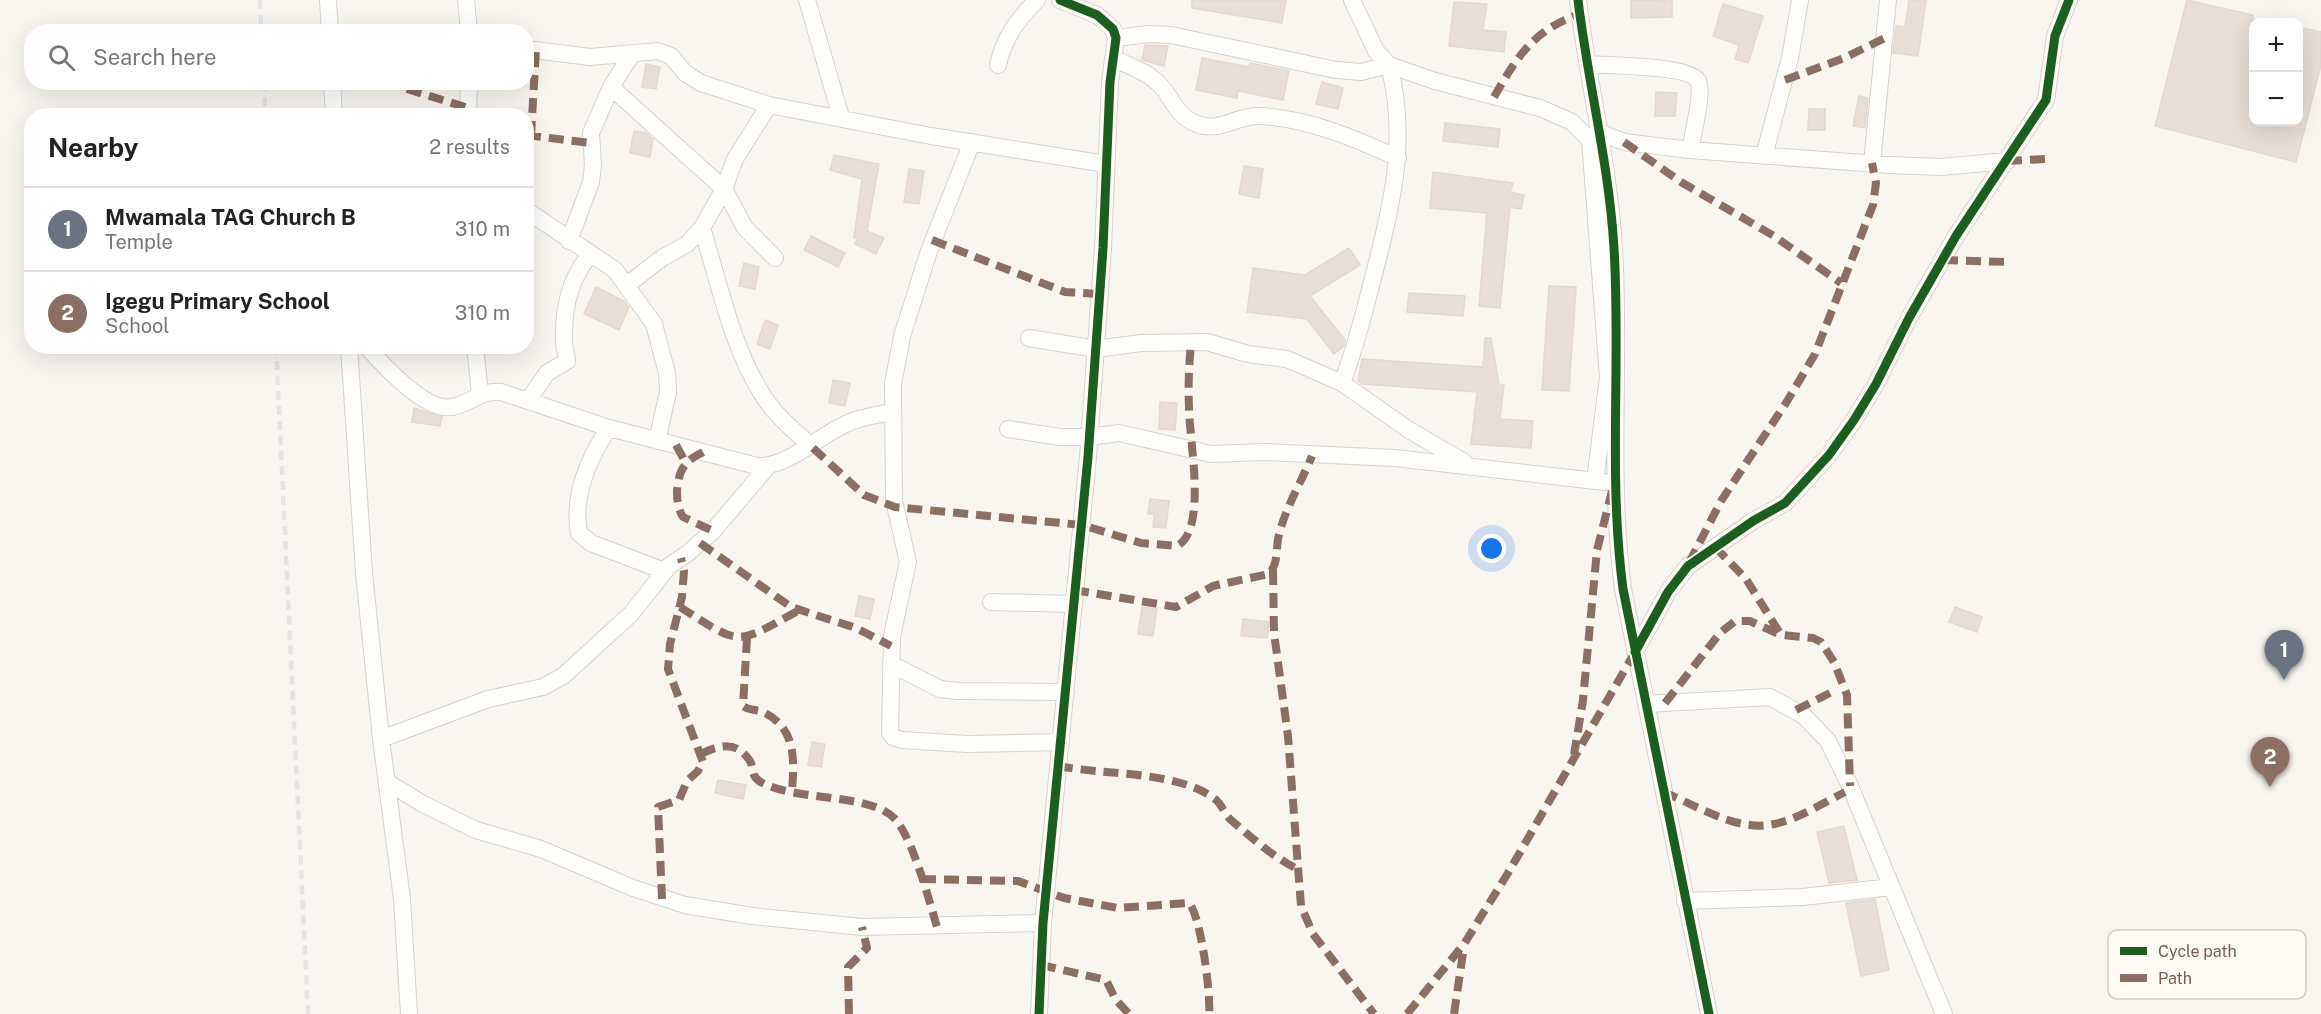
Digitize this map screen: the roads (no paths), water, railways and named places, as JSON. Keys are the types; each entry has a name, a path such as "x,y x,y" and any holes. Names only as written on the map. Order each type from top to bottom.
{"street":[{"path":"328,0 330,24"},
{"path":"466,0 468,24"},
{"path":"807,0 841,117"},
{"path":"998,65 1003,46 1013,26 1037,0"},
{"path":"1039,1014 1043,923 1096,349 1106,164 1116,38 1113,29 1097,15 1060,0"},
{"path":"1352,0 1376,51 1389,64 1435,81 1540,108 1572,122 1590,140 1608,377 1595,481"},
{"path":"1578,0 1601,133 1613,235 1619,341 1614,484 1616,535 1635,652 1709,1014"},
{"path":"1764,156 1782,90 1800,0"},
{"path":"1872,163 1888,0"},
{"path":"1635,652 1668,592 1688,566 1753,520 1785,503 1829,455 1876,384 1909,318 1956,236 2048,98 2055,36 2069,0"},
{"path":"1116,38 1149,34 1171,35 1336,70 1361,72 1389,64"},
{"path":"534,50 590,57 632,54 651,50 666,53 692,78 701,83 769,105 1106,164"},
{"path":"569,240 593,171 591,133 611,87 632,54"},
{"path":"1113,58 1159,84 1179,112 1198,125 1211,127 1252,116 1269,117 1325,128 1398,158"},
{"path":"1342,383 1365,316 1389,221 1398,158 1398,108 1389,64"},
{"path":"1588,64 1678,71 1694,77 1699,83 1690,150"},
{"path":"611,87 724,189 745,228 775,258"},
{"path":"332,90 334,108"},
{"path":"468,108 469,90"},
{"path":"627,285 662,258 684,246 702,228 724,189 735,159 769,105"},
{"path":"1601,133 1624,142 1764,156 1941,166 2007,161"},
{"path":"972,142 942,212 910,309 895,368 892,412 895,507 908,562 892,636 889,723 893,737 967,744 1061,742"},
{"path":"534,216 615,270 654,324 667,373 668,392 657,441"},
{"path":"702,228 741,351 753,377 774,411 810,444"},
{"path":"529,399 547,374 567,361 564,344 571,284 577,270 591,254"},
{"path":"1029,338 1096,349 1141,343 1214,343 1248,354 1299,362 1342,383 1409,430 1470,465"},
{"path":"349,354 356,479 381,739 402,898 409,1014"},
{"path":"375,354 434,405 451,407 487,393 529,399 609,428 736,462 770,465"},
{"path":"476,354 479,372 487,393"},
{"path":"381,739 488,699 543,687 564,676 631,614 664,571 713,531 770,465 848,423 892,412"},
{"path":"609,428 586,465 579,533 591,543 664,571"},
{"path":"1008,429 1060,436 1089,437 1127,434 1211,454 1265,452 1470,465 1614,484"},
{"path":"991,602 1073,604"},
{"path":"891,664 940,689 958,692 1065,692"},
{"path":"1646,704 1761,696 1776,699 1804,717 1828,741 1850,786 1944,1014"},
{"path":"387,782 423,804 476,830 541,849 633,888 685,905 752,916 862,927 1043,923"},
{"path":"1685,901 1803,897 1891,887"}],"railway":[{"path":"260,0 261,24"},
{"path":"264,90 265,108"},
{"path":"276,354 308,1014"}],"place":[{"name":"Mwamala TAG Church B","path":"2284,680"},
{"name":"Igegu Primary School","path":"2270,787"}]}
